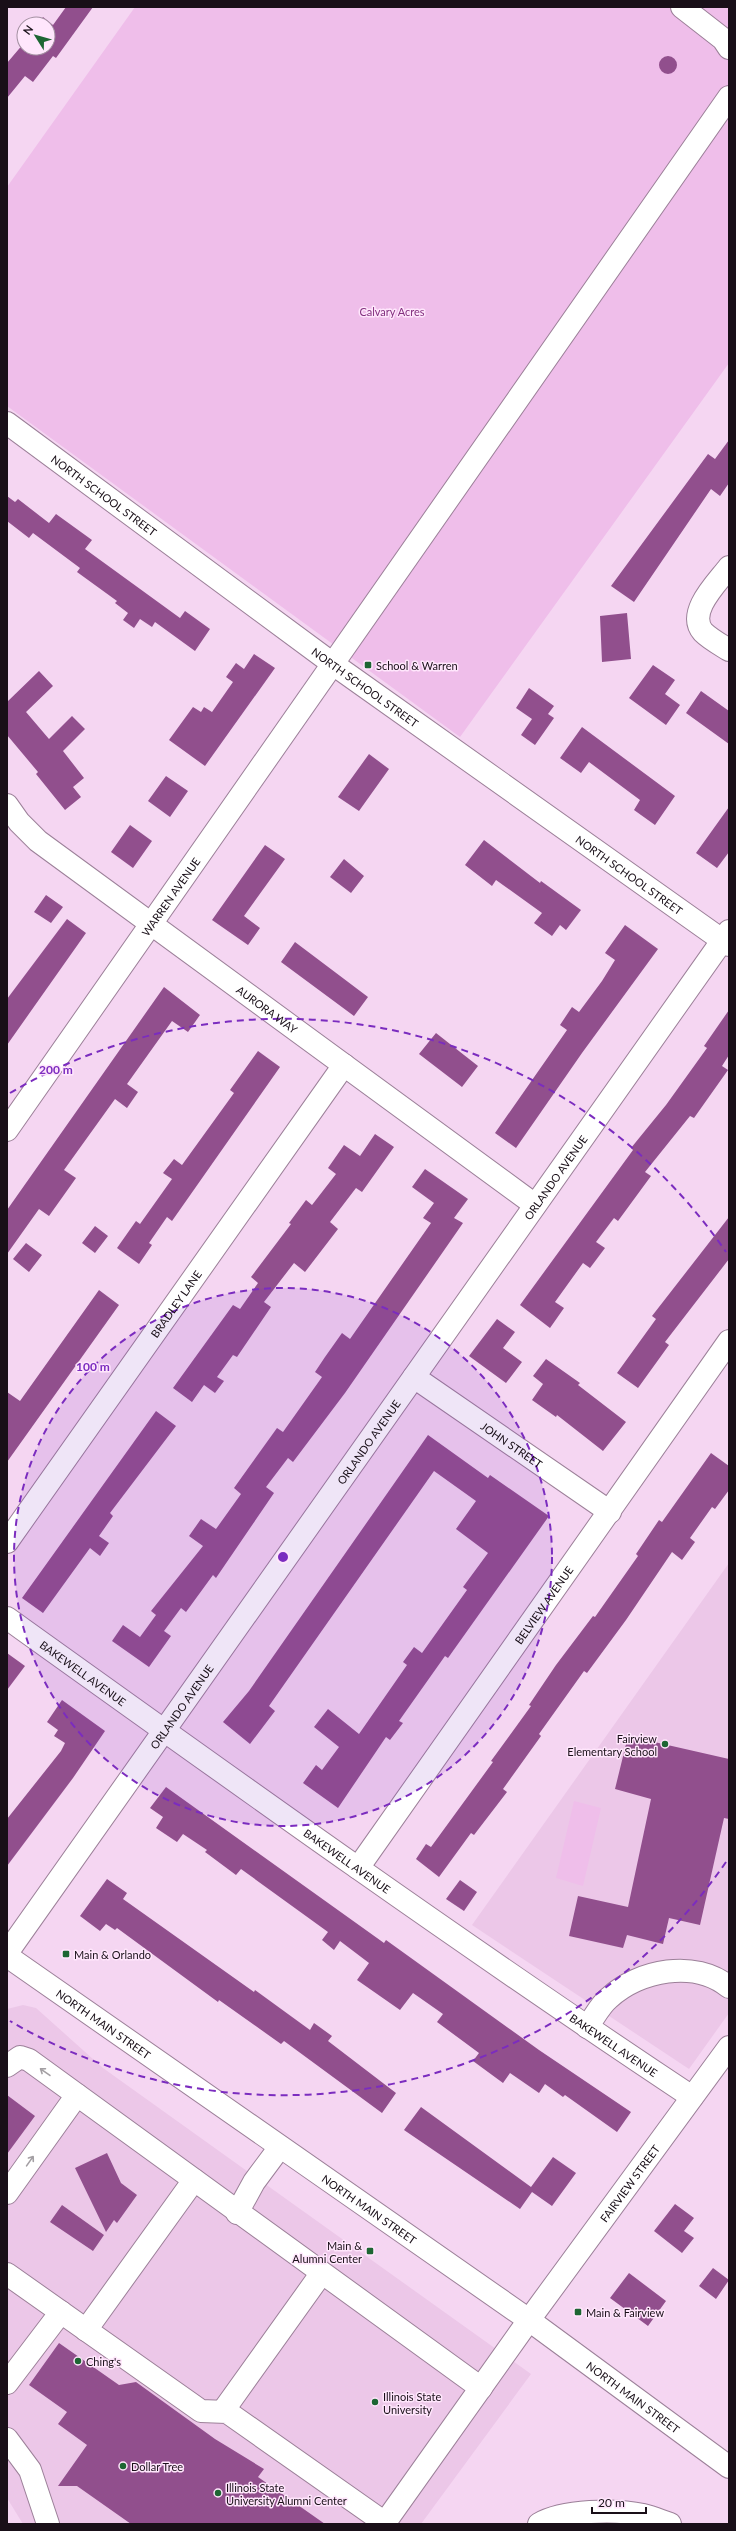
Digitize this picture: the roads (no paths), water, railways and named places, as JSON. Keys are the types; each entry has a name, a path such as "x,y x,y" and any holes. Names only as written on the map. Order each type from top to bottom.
{"street":[{"path":"682,7 723,39 729,48"},
{"name":"WARREN AVENUE","path":"7,1130 152,925 729,97"},
{"name":"NORTH SCHOOL STREET","path":"7,422 333,664 727,938"},
{"path":"729,567 702,604 698,618 704,632 729,650"},
{"name":"AURORA WAY","path":"7,805 19,822 38,841 535,1205"},
{"name":"ORLANDO AVENUE","path":"7,1954 535,1205 727,938"},
{"name":"BRADLEY LANE","path":"7,1542 344,1065"},
{"name":"BELVIEW AVENUE","path":"358,1868 729,1341"},
{"name":"JOHN STREET","path":"414,1377 610,1512"},
{"name":"BAKEWELL AVENUE","path":"7,1618 358,1868 587,2027 692,2097"},
{"name":"NORTH MAIN STREET","path":"7,1954 280,2147 529,2320 729,2467"},
{"path":"587,2027 608,1998 624,1986 661,1972 681,1970 702,1974 729,1987"},
{"name":"FAIRVIEW STREET","path":"384,2523 529,2320 729,2047"},
{"path":"7,2066 20,2057 77,2095 321,2274 481,2388"},
{"path":"7,2192 77,2095"},
{"path":"237,2213 254,2182 280,2147"},
{"path":"86,2330 194,2180"},
{"path":"7,2274 201,2411 224,2412 384,2523"},
{"path":"224,2412 321,2274"},
{"path":"7,2383 61,2312"},
{"path":"7,2439 30,2470 48,2524"},
{"path":"539,2524 570,2514 615,2512 643,2515 670,2524"}],"place":[{"name":"School & Warren","path":"368,665"},
{"name":"Fairview Elementary School","path":"665,1744"},
{"name":"Main & Orlando","path":"66,1954"},
{"name":"Main & Alumni Center","path":"370,2251"},
{"name":"Main & Fairview","path":"578,2312"},
{"name":"Ching's","path":"78,2361"},
{"name":"Illinois State University","path":"375,2402"},
{"name":"Dollar Tree","path":"123,2466"},
{"name":"Illinois State University Alumni Center","path":"218,2493"}],"park label":[{"name":"Calvary Acres","path":"392,311"}]}
